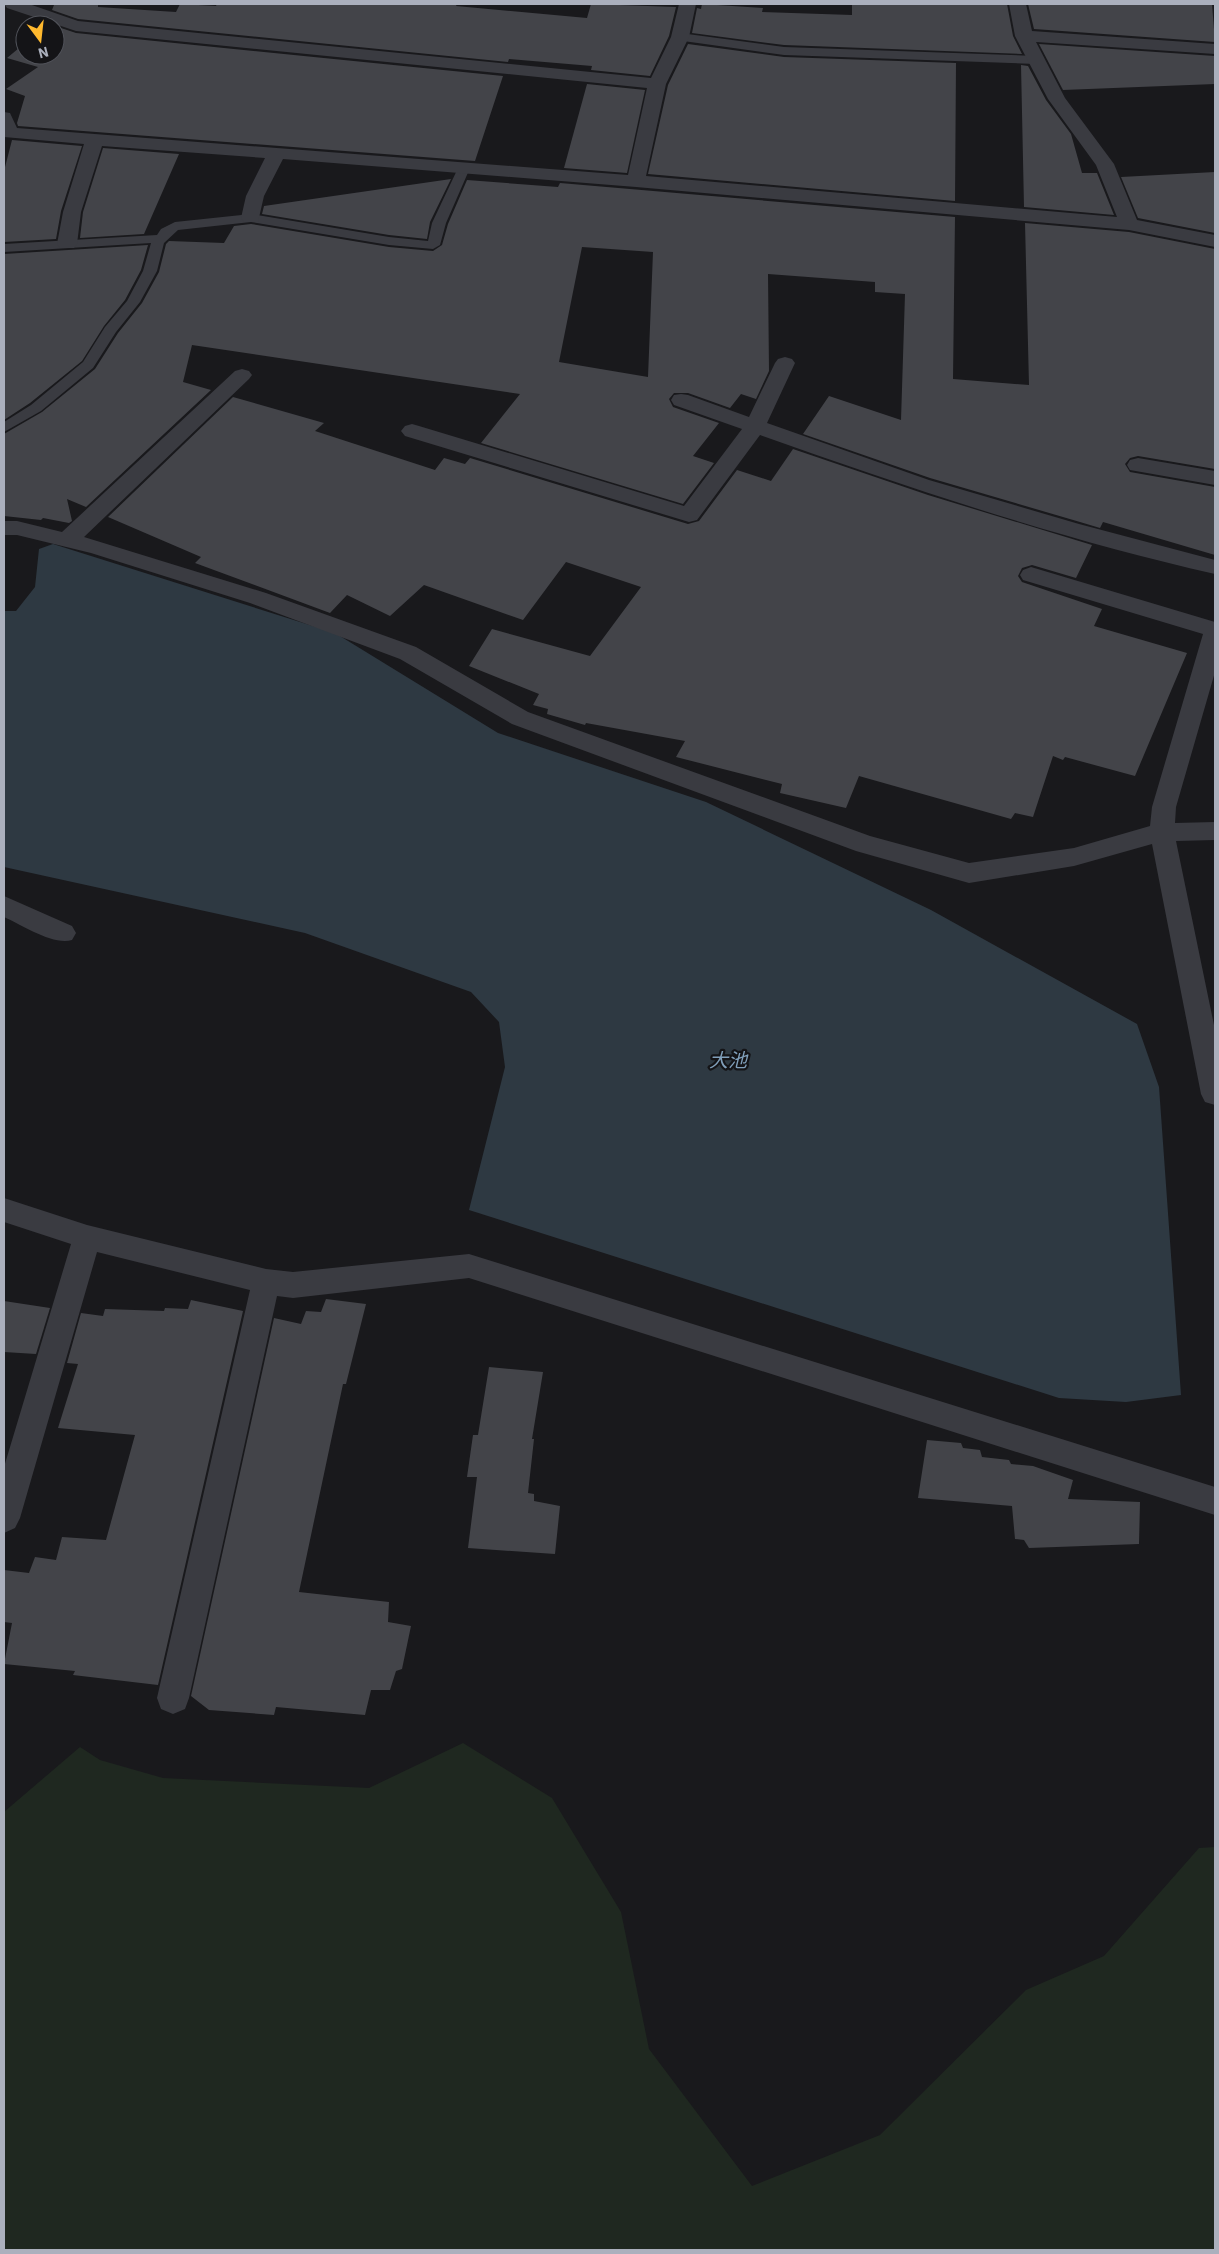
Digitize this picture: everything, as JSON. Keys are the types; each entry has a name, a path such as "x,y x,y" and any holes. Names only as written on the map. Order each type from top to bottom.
{"street":[{"path":"13,4 76,26 657,84"},
{"path":"636,181 657,84 680,37 688,4"},
{"path":"1018,4 1024,36 1036,60 1056,99 1105,164 1129,224"},
{"path":"1024,36 1215,49"},
{"path":"4,117 9,133 636,181 1129,224 1215,241"},
{"path":"67,244 72,212 95,140"},
{"path":"251,218 255,196 276,154"},
{"path":"412,431 689,515 756,427 785,363"},
{"path":"67,540 242,374"},
{"path":"681,400 921,485 1074,530 1215,567"},
{"path":"1138,465 1215,478"},
{"path":"4,528 67,540 258,598 408,652 520,718 865,844 969,873 1074,857 1162,832 1215,831"},
{"path":"1031,575 1215,632 1164,807 1162,832 1215,1094"},
{"path":"4,906 63,933"},
{"path":"4,1210 87,1237 266,1282 293,1285 469,1266 1215,1501"},
{"path":"4,1518 87,1237"},
{"path":"173,1698 266,1282"}],"lane":[{"path":"680,37 784,51 1036,60"},
{"path":"4,428 36,408 88,365 110,330 133,302 150,271 160,240 175,226 251,218 389,241 433,245 439,222 464,168"},
{"path":"4,248 160,240"}],"shaded area":[{"path":"463,1743 552,1798 621,1912 649,2049 752,2186 880,2135 1026,1990 1104,1956 1199,1848 1215,1847 1215,2250 4,2250 4,1812 80,1747 100,1760 163,1778 369,1788"}],"water":[{"name":"大池","path":"53,544 335,633 498,733 706,802 931,910 1137,1024 1159,1087 1181,1395 1126,1402 1059,1398 469,1210 505,1067 499,1022 471,992 305,933 4,867 4,611 16,611 35,587 39,549"}],"building":[{"path":"180,4 216,6 217,4 457,4 456,6 587,18 591,4 676,7 669,36 650,76 591,70 592,66 509,59 508,62 78,19 52,10 54,5 98,5 98,7 176,12"},
{"path":"702,4 763,8 762,12 852,15 852,4 1007,4 1013,36 1022,54 784,45 692,33 697,8 701,9"},
{"path":"1028,4 1212,4 1215,42 1034,29"},
{"path":"65,29 76,33 503,76 475,161 18,126 17,123 25,96 6,89 38,67 31,65 65,65"},
{"path":"688,44 784,57 956,63 955,201 648,174 668,85"},
{"path":"1039,44 1215,56 1215,84 1063,90"},
{"path":"15,51 15,60 7,58"},
{"path":"1021,65 1028,66 1046,100 1071,134 1082,173 1097,173 1114,215 1024,207"},
{"path":"587,84 645,90 627,173 564,168"},
{"path":"12,140 82,146 61,211 56,239 4,242 4,171"},
{"path":"103,148 179,154 144,234 80,238 83,212"},
{"path":"1215,172 1215,233 1138,218 1121,177"},
{"path":"451,179 430,222 427,239 389,235 262,214 264,206"},
{"path":"467,180 558,187 560,183 955,217 953,379 1029,385 1025,223 1129,232 1215,249 1215,469 1138,456 1130,458 1125,464 1130,472 1215,487 1215,555 1103,522 1100,528 930,478 803,434 829,396 901,420 905,294 875,292 875,282 768,274 769,371 756,399 741,394 730,408 688,393 674,393 669,399 673,407 719,423 693,456 714,463 683,504 481,443 520,394 192,345 183,382 211,390 86,507 67,499 72,521 69,523 43,518 41,520 4,516 4,434 42,412 95,369 118,333 142,303 159,272 166,244 169,241 224,243 234,226 251,224 389,247 433,251 442,245 448,224","holes":["582,247 653,252 648,377 559,362"]},
{"path":"148,245 141,270 125,300 104,326 82,361 30,403 4,420 4,254"},
{"path":"233,397 324,423 315,431 435,470 444,458 465,464 470,458 688,524 699,521 737,470 771,481 793,449 928,495 1092,545 1076,578 1032,565 1022,568 1018,576 1022,582 1102,609 1094,626 1187,653 1135,776 1065,757 1063,760 1053,756 1033,817 1015,813 1011,819 859,776 846,808 780,793 782,784 676,757 685,741 586,723 585,725 547,714 548,709 533,705 539,694 469,666 492,629 590,656 641,587 566,562 523,620 424,585 390,616 347,595 330,613 195,563 201,557 108,517"},
{"path":"326,1299 366,1304 346,1384 343,1384 299,1592 389,1602 388,1622 411,1626 402,1669 396,1671 390,1690 371,1690 365,1715 276,1707 274,1715 209,1710 191,1696 274,1318 301,1324 306,1311 321,1312"},
{"path":"191,1300 243,1311 158,1685 73,1675 75,1671 4,1664 12,1623 4,1622 4,1570 29,1573 35,1557 56,1560 62,1537 106,1540 135,1435 58,1428 78,1364 67,1363 81,1313 103,1316 105,1309 164,1311 165,1308 188,1309"},
{"path":"4,1301 50,1308 36,1354 4,1352"},
{"path":"489,1367 543,1372 532,1439 534,1439 528,1493 534,1494 534,1501 560,1506 555,1554 468,1548 477,1477 467,1477 473,1435 478,1435"},
{"path":"927,1440 961,1443 963,1448 980,1450 982,1457 1009,1460 1011,1464 1033,1466 1073,1480 1068,1499 1140,1502 1139,1544 1029,1548 1024,1540 1015,1539 1012,1506 918,1498"}]}
